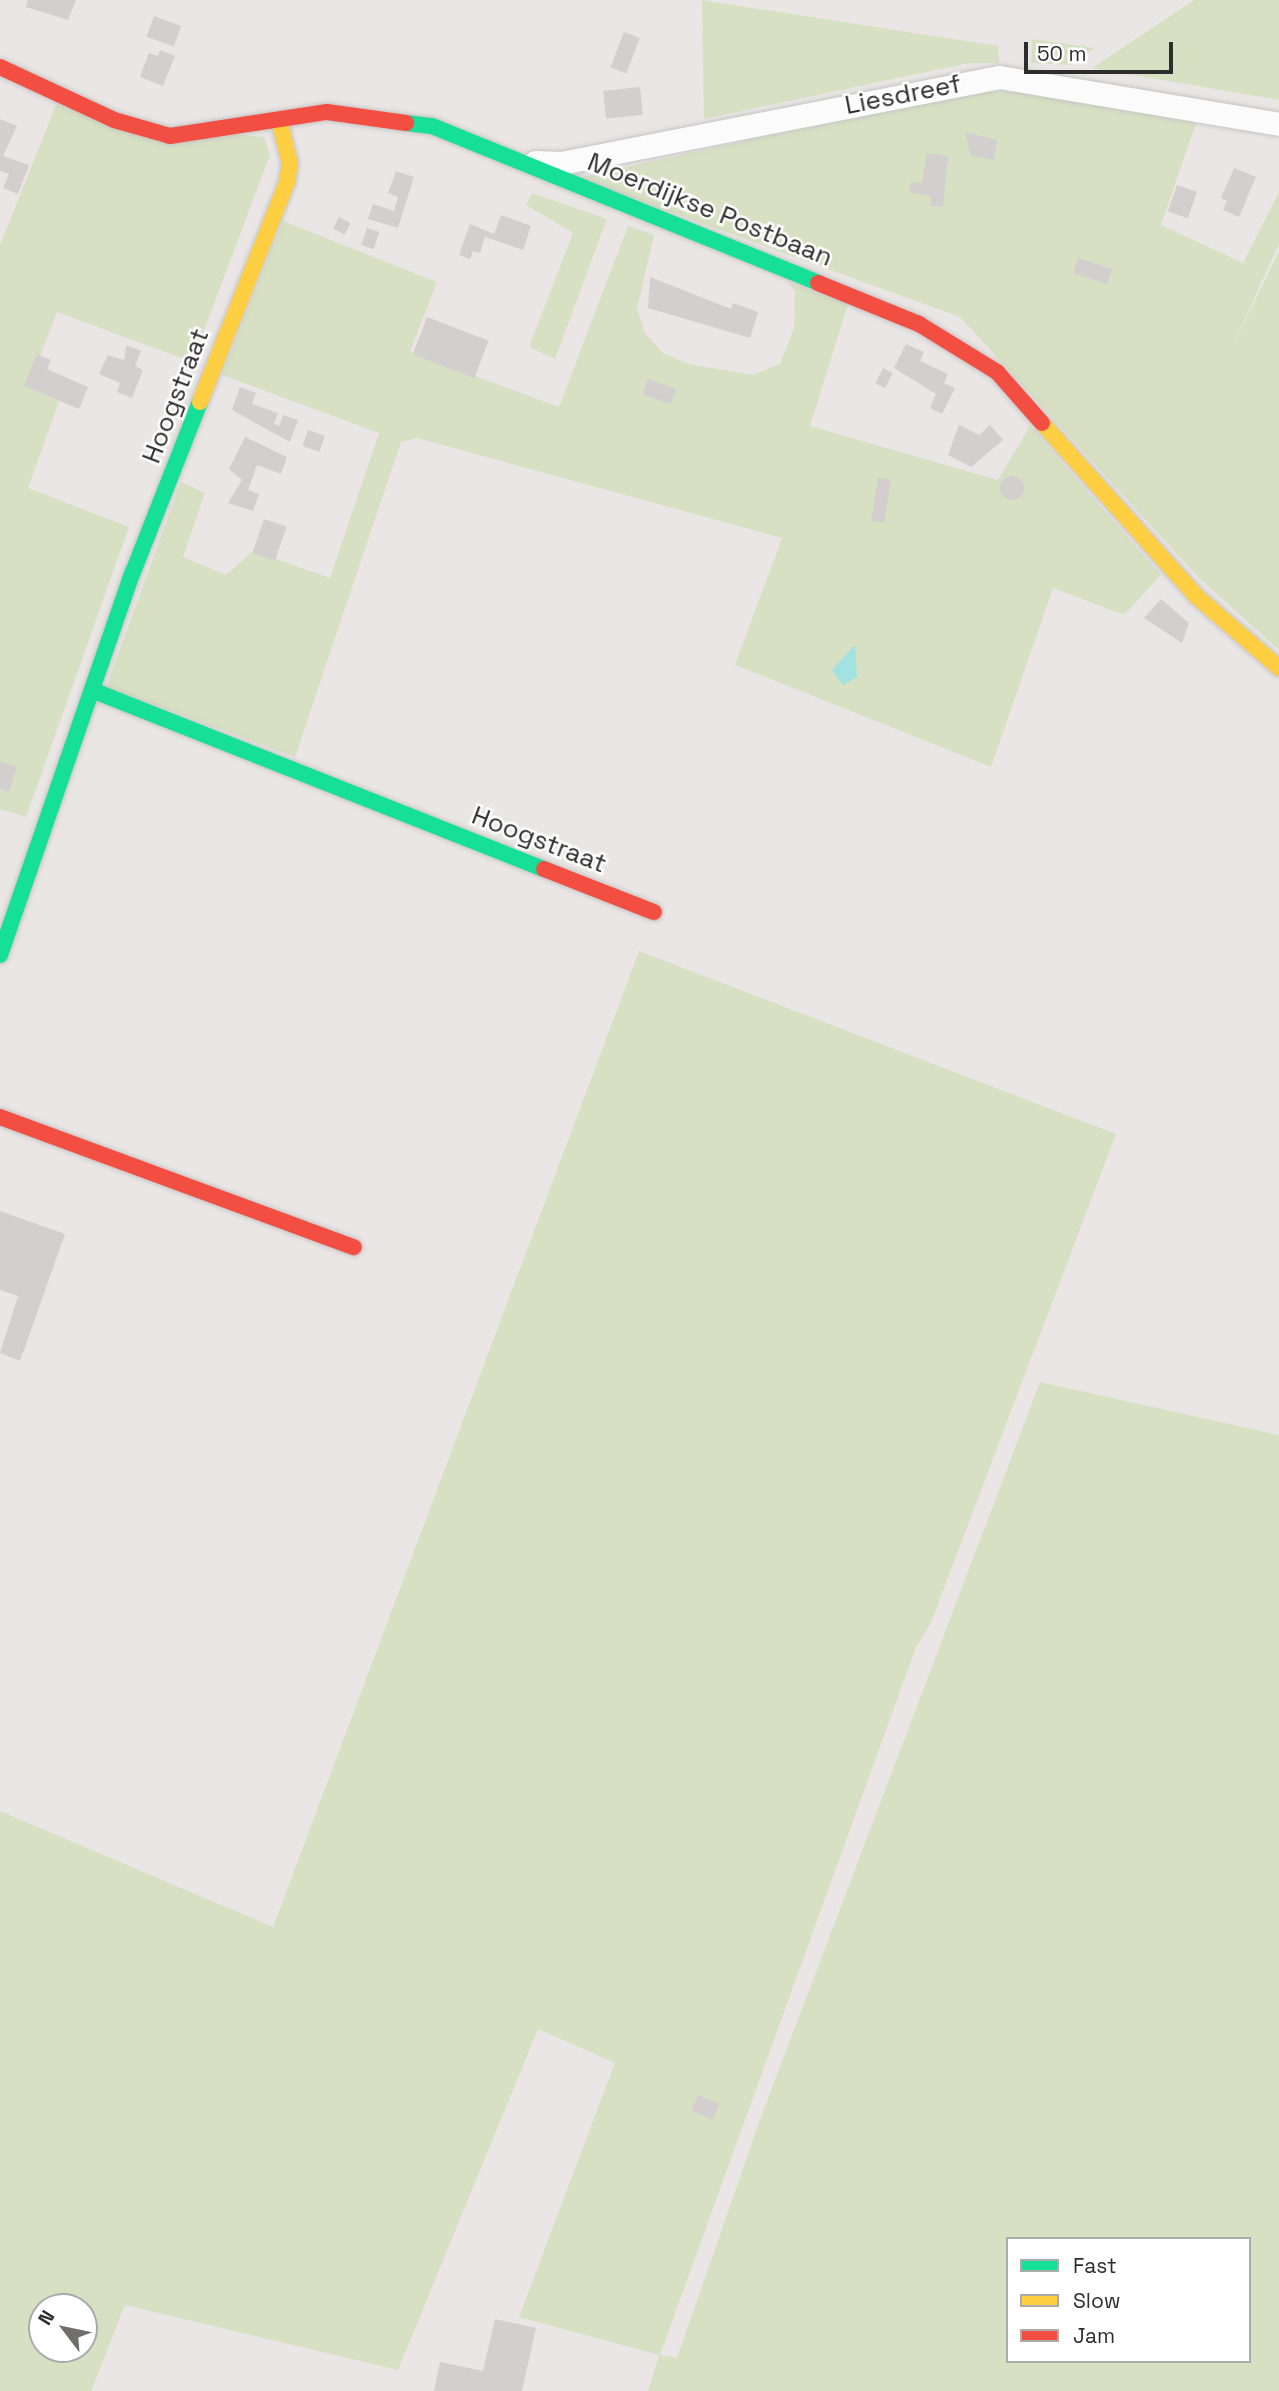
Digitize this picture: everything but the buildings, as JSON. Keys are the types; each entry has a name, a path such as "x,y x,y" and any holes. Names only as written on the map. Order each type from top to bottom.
{"street":[{"name":"Moerdijkse Postbaan","path":"0,67 114,120 170,136 327,112 394,117 529,162 962,346 997,373 1196,596 1279,668"},
{"name":"Liesdreef","path":"529,162 561,163 999,77 1279,124"},
{"name":"Hoogstraat","path":"0,955 94,691 133,572 287,182 290,164 279,119"},
{"name":"Hoogstraat","path":"94,691 654,912"},
{"path":"0,1117 354,1247"}],"green space":[{"path":"702,0 998,46 999,63 969,63 704,119"},
{"path":"1194,0 1279,0 1279,100 1092,68"},
{"path":"1032,39 1095,48 1070,65 1031,63"},
{"path":"968,91 1016,92 1197,120 1161,225 1243,263 1279,192 1279,244 1228,356 1279,251 1279,650 1199,578 960,317 577,178"},
{"path":"60,95 125,122 264,137 270,155 192,362 57,312 28,387 59,401 28,488 129,527 26,817 0,809 0,245"},
{"path":"532,193 607,219 555,359 529,347 573,233 526,205"},
{"path":"283,221 437,282 410,352 559,407 628,226 654,235 637,309 645,333 663,353 689,364 753,375 780,364 794,328 795,292 788,282 848,304 810,426 998,480 1030,426 1161,575 1124,615 1053,588 991,767 735,665 782,538 417,438 401,442 295,757 106,687 181,482 205,493 183,557 226,575 253,551 330,578 379,433 222,375"},
{"path":"639,951 1116,1134 930,1625 916,1647 660,2355 677,2358 761,2117 1040,1382 1279,1435 1279,2391 648,2391 659,2355 519,2317 615,2063 538,2029 398,2370 125,2305 91,2391 0,2391 0,1811 273,1927"}],"water":[{"path":"855,645 857,677 843,685 832,670"}],"traffic: fast":[{"path":"406,123 432,126 818,283"},
{"path":"0,955 133,572 200,402"},
{"path":"94,691 544,869"}],"traffic: slow":[{"path":"200,402 287,182 290,164 279,119"},
{"path":"1042,423 1196,596 1279,668"}],"traffic: jam":[{"path":"0,67 114,120 170,136 327,112 406,123"},
{"path":"818,283 919,324 997,372 1042,423"},
{"path":"544,869 654,912"},
{"path":"0,1117 354,1247"}]}
